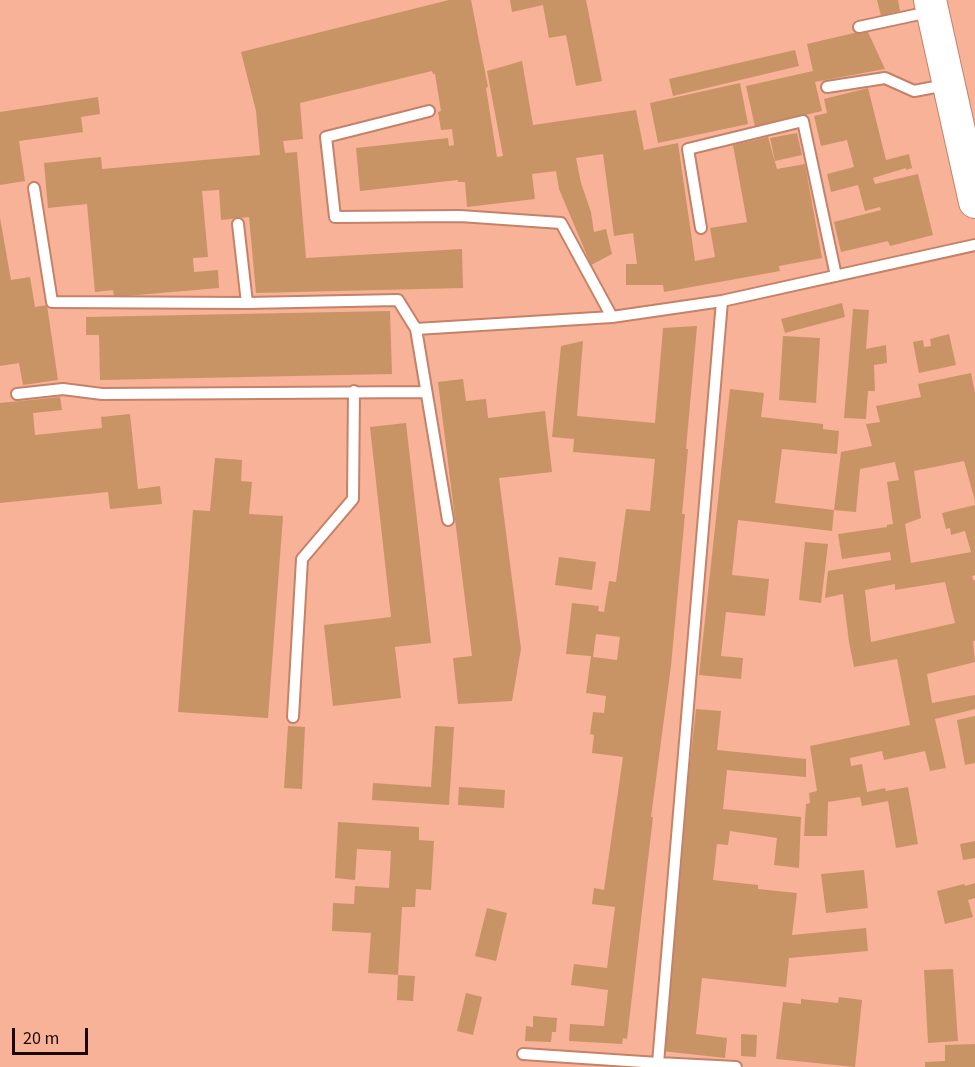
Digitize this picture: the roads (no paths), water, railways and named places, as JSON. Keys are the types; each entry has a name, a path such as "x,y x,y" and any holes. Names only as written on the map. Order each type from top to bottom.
{"main road":[{"path":"931,6 975,202"}],"lane":[{"path":"860,27 931,6"},
{"path":"827,87 885,78 914,91 948,85"},
{"path":"429,111 326,137 335,217 460,216 561,224 612,317"},
{"path":"701,228 687,149 803,121 836,276"},
{"path":"34,188 52,302 247,303 398,300 416,329 448,520"},
{"path":"238,224 247,303"},
{"path":"416,329 612,317 722,301 975,245"},
{"path":"658,1063 722,301"},
{"path":"17,394 63,389 102,394 426,392"},
{"path":"293,717 302,559 353,499 354,391"},
{"path":"524,1054 736,1067"}]}
